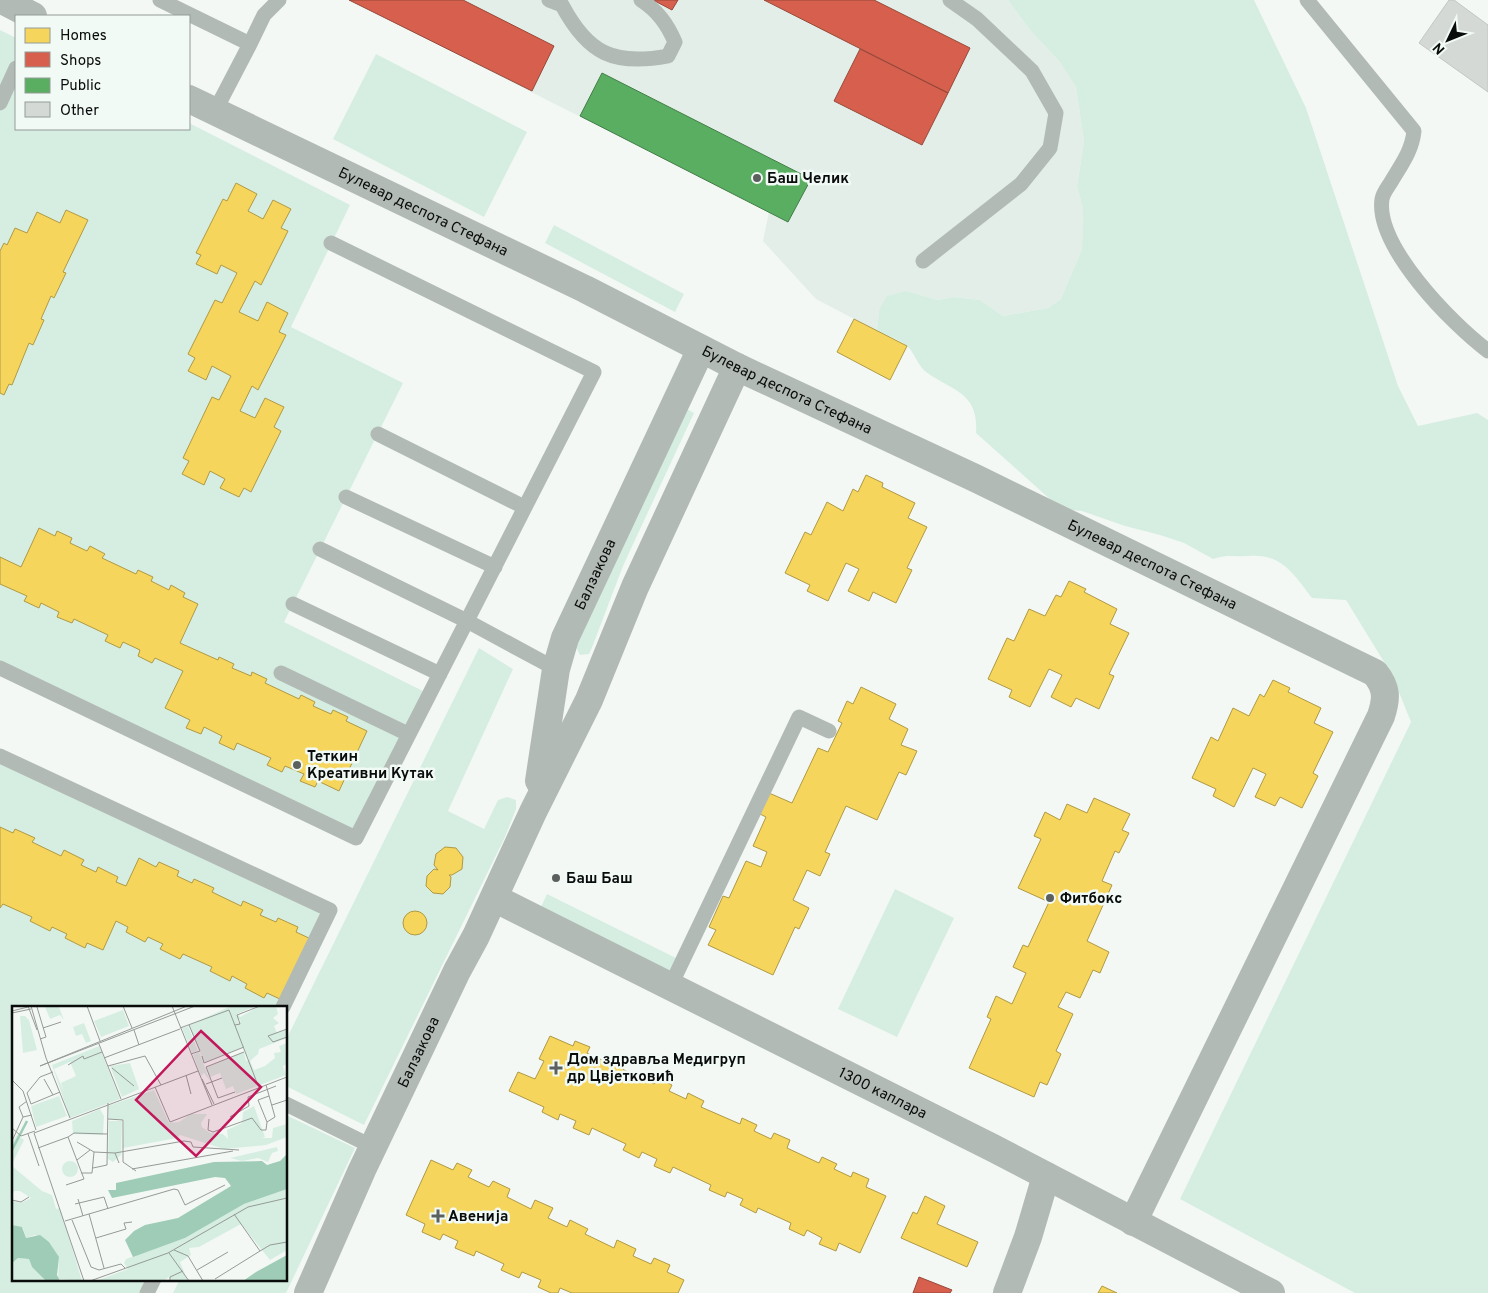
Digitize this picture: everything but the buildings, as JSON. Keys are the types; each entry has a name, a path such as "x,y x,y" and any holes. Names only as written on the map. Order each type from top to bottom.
{"street":[{"path":"2,0 31,15"},
{"name":"Булевар деспота Стефана","path":"190,100 214,113 585,289 737,367 976,478 1375,673 1383,683 1387,696 1381,716 1133,1222"},
{"name":"Балзакова","path":"533,812 549,728 556,668 572,623 701,349"},
{"name":"Балзакова","path":"308,1293 373,1147 494,898 533,812 590,700 635,587 737,367"},
{"name":"1300 каплара","path":"494,898 1046,1176 1270,1293"},
{"path":"1007,1293 1028,1237 1046,1176"}],"lane":[{"path":"160,0 250,44"},
{"path":"214,113 264,15 279,0"},
{"path":"561,2 574,28 593,47 616,58 643,61 668,56 675,42 666,23 652,7 641,0"},
{"path":"923,261 1021,184 1050,148 1056,113 1032,71 977,19 950,0"},
{"path":"1307,0 1414,131 1412,147 1382,197 1382,221 1398,254 1439,307 1488,351"},
{"path":"0,103 15,70"},
{"path":"0,668 356,838 594,372 331,243"},
{"path":"378,434 524,508"},
{"path":"346,497 495,567"},
{"path":"320,549 467,620 556,668"},
{"path":"293,604 440,674"},
{"path":"281,674 408,734"},
{"path":"670,987 799,717 829,731"},
{"path":"0,756 330,910 284,1006"},
{"path":"288,1105 373,1147"},
{"path":"147,1293 154,1280"}],"shaded area":[{"path":"349,0 1008,0 1030,30 1059,61 1076,87 1084,142 1077,186 1083,209 1082,249 1061,299 1048,308 1003,316 980,300 954,297 937,300 907,291 879,310 877,331 816,299 763,241 769,212"}],"green space":[{"path":"1008,0 1254,0 1306,108 1398,386 1418,426 1477,413 1488,420 1488,1293 1355,1293 1180,1199 1411,722 1392,675 1346,600 1312,598 1299,580 1285,566 1269,558 1231,556 1213,559 1184,543 1160,535 1125,526 1082,511 1061,509 976,433 976,419 973,409 962,394 926,372 905,344 877,331 879,310 887,296 907,291 937,300 954,297 980,300 1003,316 1048,308 1061,299 1082,249 1083,209 1077,186 1084,142 1076,87 1059,61 1030,30"},
{"path":"0,30 15,38 15,130 190,130 190,124 350,205 291,327 403,383 284,622 429,694 355,839 0,668 0,393 4,395 9,384 12,385 29,343 33,344 44,320 41,319 51,296 54,297 66,273 63,272 88,220 67,210 60,223 37,212 27,233 7,245 4,243 0,251"},
{"path":"376,54 527,132 484,217 333,139"},
{"path":"554,225 684,294 675,312 545,243"},
{"path":"687,409 694,413 623,566 589,654 580,655 575,645"},
{"path":"479,648 513,669 448,811 484,829 498,800 507,797 516,800 516,809 505,837 364,1125 288,1087 288,1036"},
{"path":"0,756 330,910 283,1006 12,1006 12,1280 154,1280 147,1293 0,1293"},
{"path":"895,889 954,918 897,1037 838,1009"},
{"path":"547,894 678,959 670,974 540,909"},
{"path":"288,1116 355,1148 286,1293 173,1293 180,1280 288,1280"}],"place":[{"name":"Баш Челик","path":"757,178"},
{"name":"Теткин Креативни Кутак","path":"297,765"},
{"name":"Баш Баш","path":"556,878"},
{"name":"Фитбокс","path":"1050,898"},
{"name":"Дом здравља Медигруп др Цвјетковић","path":"556,1068"},
{"name":"Авенија","path":"438,1216"}]}
